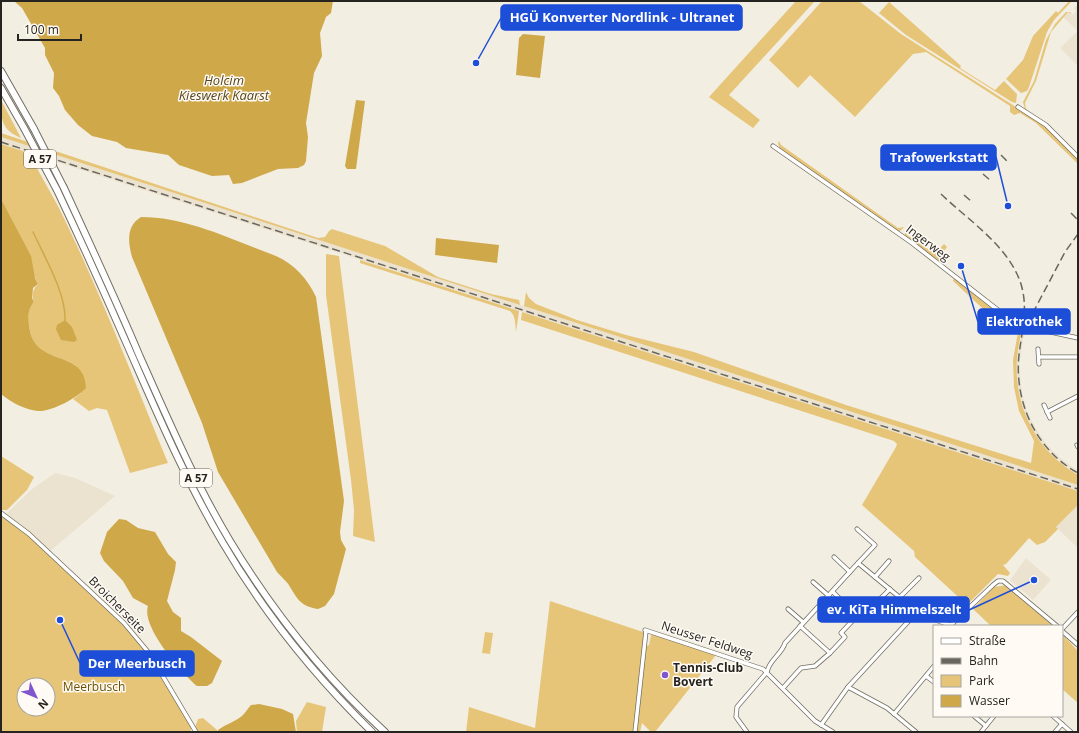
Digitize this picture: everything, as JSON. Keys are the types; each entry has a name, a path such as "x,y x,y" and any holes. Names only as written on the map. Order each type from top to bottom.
{"highway":[{"name":"A 57","path":"1,71 34,129 64,188 179,444 230,541 268,600 300,642 339,687 385,732"},
{"name":"A 57","path":"1,88 57,190 93,266 173,448 223,544 252,589 290,641 314,670 372,732"}],"street":[{"path":"1018,107 1046,125 1078,157"},
{"name":"Ingerweg","path":"773,146 912,243 1003,314 1034,328 1040,327 1046,331 1078,338"},
{"path":"1038,349 1039,364"},
{"path":"1039,357 1078,357"},
{"path":"1047,412 1078,396"},
{"path":"1044,405 1050,418"},
{"name":"Broicherseite","path":"1,514 29,534 124,623 149,654 196,732"},
{"path":"747,732 736,718 737,707 784,648 785,643 875,545 857,530"},
{"path":"834,557 850,572"},
{"path":"875,578 889,561"},
{"path":"858,563 917,612 926,617 953,625 993,585 998,581 1003,580 1056,625"},
{"path":"900,597 919,578"},
{"path":"813,582 829,596"},
{"path":"783,688 801,668 815,666 830,653 845,637 841,633 857,616 863,614 873,604 877,603 890,589"},
{"path":"833,592 857,616"},
{"path":"788,609 830,653"},
{"path":"821,725 848,687 917,612"},
{"path":"1063,629 1078,612"},
{"name":"Neusser Feldweg","path":"635,732 645,631 757,666 766,672 783,688 815,721 833,732"},
{"path":"1063,631 1078,645"},
{"path":"894,714 933,667"},
{"path":"926,676 933,681"},
{"path":"848,687 878,702 916,732"},
{"path":"975,717 986,726"},
{"path":"981,732 993,717"},
{"path":"1054,717 1071,732"},
{"path":"1055,732 1062,724"}],"shaded area":[{"path":"1078,4 1078,31 1063,17 1068,12 1072,16 1076,11 1074,8"},
{"path":"1078,31 1078,66 1060,48"},
{"path":"1,137 1078,485 1078,491 1,144"},
{"path":"1024,319 1031,321 1023,339 1019,366 1022,394 1027,412 1047,445 1060,458 1078,471 1078,475 1045,447 1032,430 1023,410 1018,392 1016,365"},
{"path":"55,473 75,478 115,496 49,552 5,515 31,490"},
{"path":"1078,505 1078,548 1056,527"},
{"path":"1026,558 1051,580 1033,600 1010,580"}],"green space":[{"path":"796,1 815,1 729,95 760,120 753,128 709,97"},
{"path":"822,1 859,1 901,34 1046,126 1078,157 1078,164 1036,123 1020,113 1014,115 1010,112 1010,106 926,52 913,54 855,117 810,75 798,88 769,60"},
{"path":"1069,1 1072,1 1054,20 1047,32 1029,87 1027,91 1021,93 1006,79 1023,60 1033,36 1056,11 1058,13"},
{"path":"889,2 961,66 960,68 995,90 1004,81 1017,94 1016,103 1012,102 906,35 879,13"},
{"path":"1066,12 1068,12 1051,32 1036,81 1025,103 1026,109 1031,114 1025,109 1023,102 1034,81 1046,40 1055,24"},
{"path":"1,100 21,138 14,135 6,127 1,113"},
{"path":"1,133 318,238 325,237 332,229 385,246 438,277 491,294 519,300 520,305 1,137"},
{"path":"779,141 781,145 898,228 904,227 899,232 780,150 778,143"},
{"path":"1,144 29,153 59,208 102,303 168,463 130,473 107,410 97,408 89,411 73,399 81,393 75,365 45,352 34,342 29,325 29,316 34,302 33,292 38,284 1,199"},
{"path":"906,230 907,235 935,254 944,244 947,247 940,256 945,257 942,265 904,237"},
{"path":"326,254 339,256 375,542 353,536 354,510 351,480 326,295"},
{"path":"360,260 519,311 516,332 514,318 510,311 360,263"},
{"path":"954,276 989,305 1023,324 1017,354 1017,376 1023,409 1039,440 1063,465 1078,475 1078,485 524,306 526,292 529,298 536,304 577,320 626,335 694,352 846,405 1031,463 1034,441 1019,411 1014,387 1013,360 1018,332 993,318 953,281"},
{"path":"522,312 1078,491 1078,505 1056,527 1058,529 1045,542 1037,545 1029,538 1006,564 1003,565 1010,573 1008,576 998,574 967,605 915,557 914,551 862,505 896,447 897,444 894,441 521,320"},
{"path":"1,456 34,477 27,490 7,510 1,510"},
{"name":"Meerbusch","path":"1,515 18,526 69,572 134,635 148,653 165,680 191,727 191,732 1,732"},
{"path":"1008,585 1052,625 990,625 973,609 994,587"},
{"path":"550,601 643,632 645,635 634,732 466,732 469,707 535,728"},
{"path":"485,632 493,633 490,654 482,653"},
{"name":"Tennis-Club Bovert","path":"653,634 716,655 655,732 651,732 642,723 640,732 636,732 646,646 649,645 651,635"},
{"path":"1063,635 1078,651 1078,703 1063,690"},
{"path":"307,702 326,707 322,732 297,732 296,721"},
{"path":"203,718 218,732 197,732 195,727 198,719"}],"water":[{"name":"Holcim Kieswerk Kaarst","path":"14,1 333,1 331,13 326,17 320,33 322,56 314,73 306,123 308,137 306,161 304,165 298,168 278,169 242,183 233,184 229,175 212,176 179,165 168,155 126,148 117,142 92,136 78,125 65,110 59,96 53,88 54,73 45,55 45,48 22,8"},
{"path":"523,34 545,36 540,78 516,75 519,38"},
{"path":"356,100 365,101 356,169 347,169 345,166"},
{"path":"1,199 31,256 35,278 38,284 33,288 32,298 34,302 29,316 29,325 33,339 39,348 77,367 83,375 86,388 64,404 43,411 23,407 1,394"},
{"path":"141,217 158,218 193,225 210,230 276,256 289,263 300,273 313,290 316,297 344,501 340,532 341,540 346,549 334,594 325,606 318,609 312,608 298,599 277,572 218,472 202,423 132,257 129,235 133,225"},
{"path":"436,238 499,245 497,263 435,255"},
{"path":"65,320 72,327 77,340 74,342 61,340 56,329 57,325"},
{"path":"119,519 126,520 138,528 155,532 168,554 176,562 167,601 173,612 181,618 181,631 222,661 212,683 207,686 197,686 173,661 156,637 151,626 147,615 148,606 133,598 123,581 104,561 100,553 107,532"},
{"path":"259,704 282,709 293,714 296,732 218,732 218,730 243,715 251,705"}],"waterway":[{"path":"33,232 58,287 62,298 65,320"}],"railway":[{"path":"1,142 1078,489"},
{"path":"1001,155 1007,161"},
{"path":"983,174 990,180"},
{"path":"941,194 996,244 1006,255 1014,268 1020,281 1024,300 1024,318 1018,373 1024,407 1031,423 1050,451 1063,463 1078,473"},
{"path":"964,195 971,201"},
{"path":"1071,213 1078,220"},
{"path":"1027,324 1065,252 1078,234"}],"place":[{"name":"HGÜ Konverter Nordlink - Ultranet","path":"476,63"},
{"name":"Trafowerkstatt","path":"1008,206"},
{"name":"Elektrothek","path":"961,266"},
{"name":"ev. KiTa Himmelszelt","path":"1034,580"},
{"name":"Der Meerbusch","path":"60,620"},
{"name":"Tennis-Club Bovert","path":"665,675"}]}
